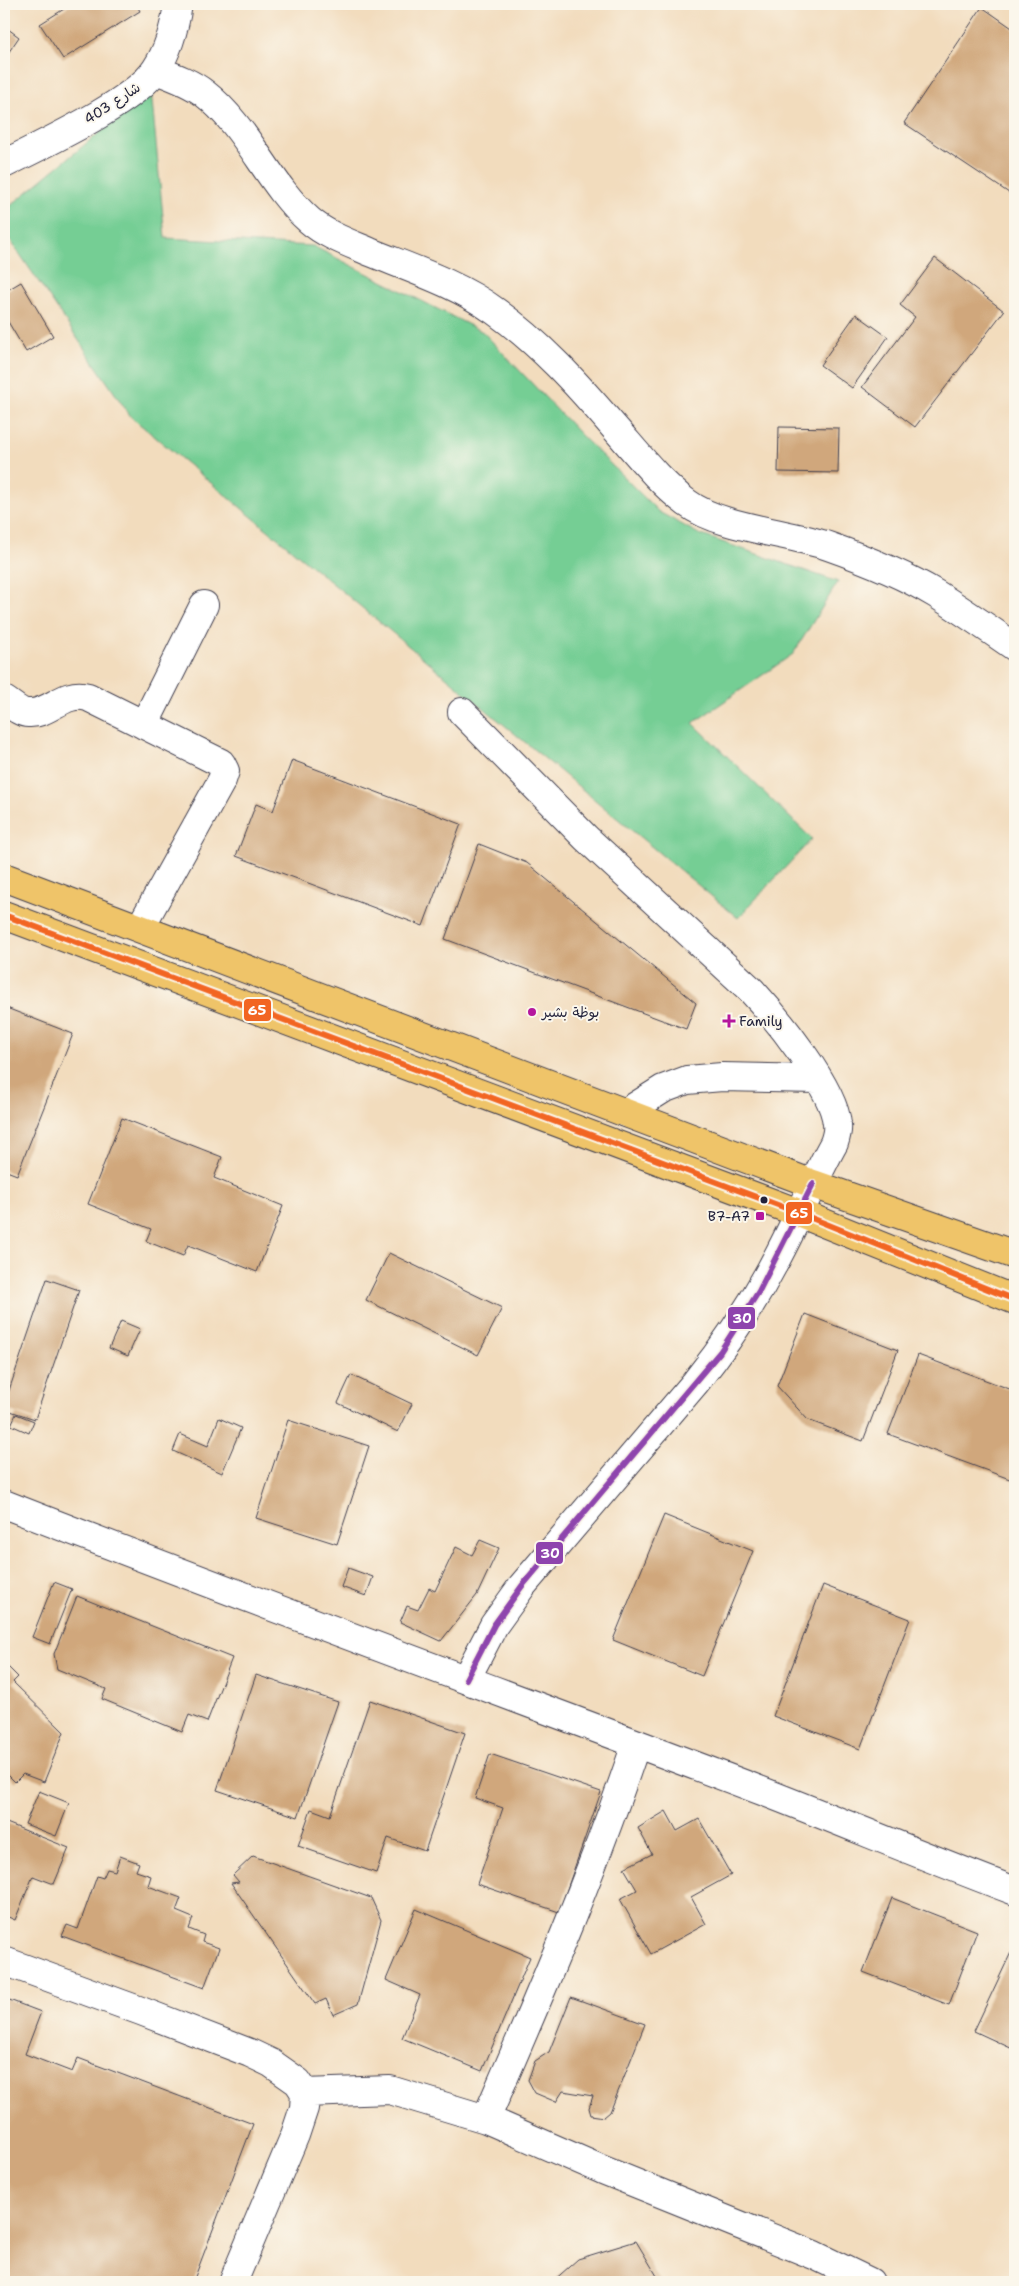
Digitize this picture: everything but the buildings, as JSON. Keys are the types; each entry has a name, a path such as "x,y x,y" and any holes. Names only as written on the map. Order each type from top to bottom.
{"highway":[{"path":"4,877 813,1184 1015,1255"},
{"path":"4,915 799,1213 1015,1300"}],"street":[{"name":"شارع 403","path":"4,164 100,114 133,91 156,70 171,34 178,4"},
{"path":"156,70 194,86 218,105 236,125 295,206 310,222 337,238 453,287 492,308 508,320 557,364 660,478 688,504 702,512 735,524 828,546 895,573 935,594 1015,647"},
{"path":"144,725 204,604"},
{"path":"4,700 27,714 36,712 69,697 79,695 221,763 225,771 222,780 140,928"},
{"path":"462,712 586,838 751,990 789,1034 818,1079 833,1108 837,1124 834,1143 759,1292 720,1352 522,1586 494,1625 466,1679"},
{"path":"625,1112 663,1089 695,1078 818,1079"},
{"path":"4,1504 238,1596 466,1679 764,1792 1015,1891"},
{"path":"486,2118 554,1963 613,1812 636,1744"},
{"path":"4,1962 141,2010 250,2053 287,2072 298,2082 305,2093 304,2108 295,2135 233,2282"},
{"path":"305,2093 390,2090 486,2118 603,2170 814,2255 870,2282"}],"green space":[{"path":"151,90 165,238 313,246 483,332 579,433 659,512 699,534 838,582 793,654 693,723 812,839 738,918 131,417 4,231 4,211"}],"transit line":[{"name":"65","path":"4,915 799,1213 1015,1300"},
{"name":"30","path":"466,1679 494,1625 522,1586 720,1352 759,1291 813,1184"}],"place":[{"name":"بوظة بشير","path":"532,1012"},
{"name":"Family","path":"729,1021"},
{"name":"B7-A7","path":"760,1216"}]}
